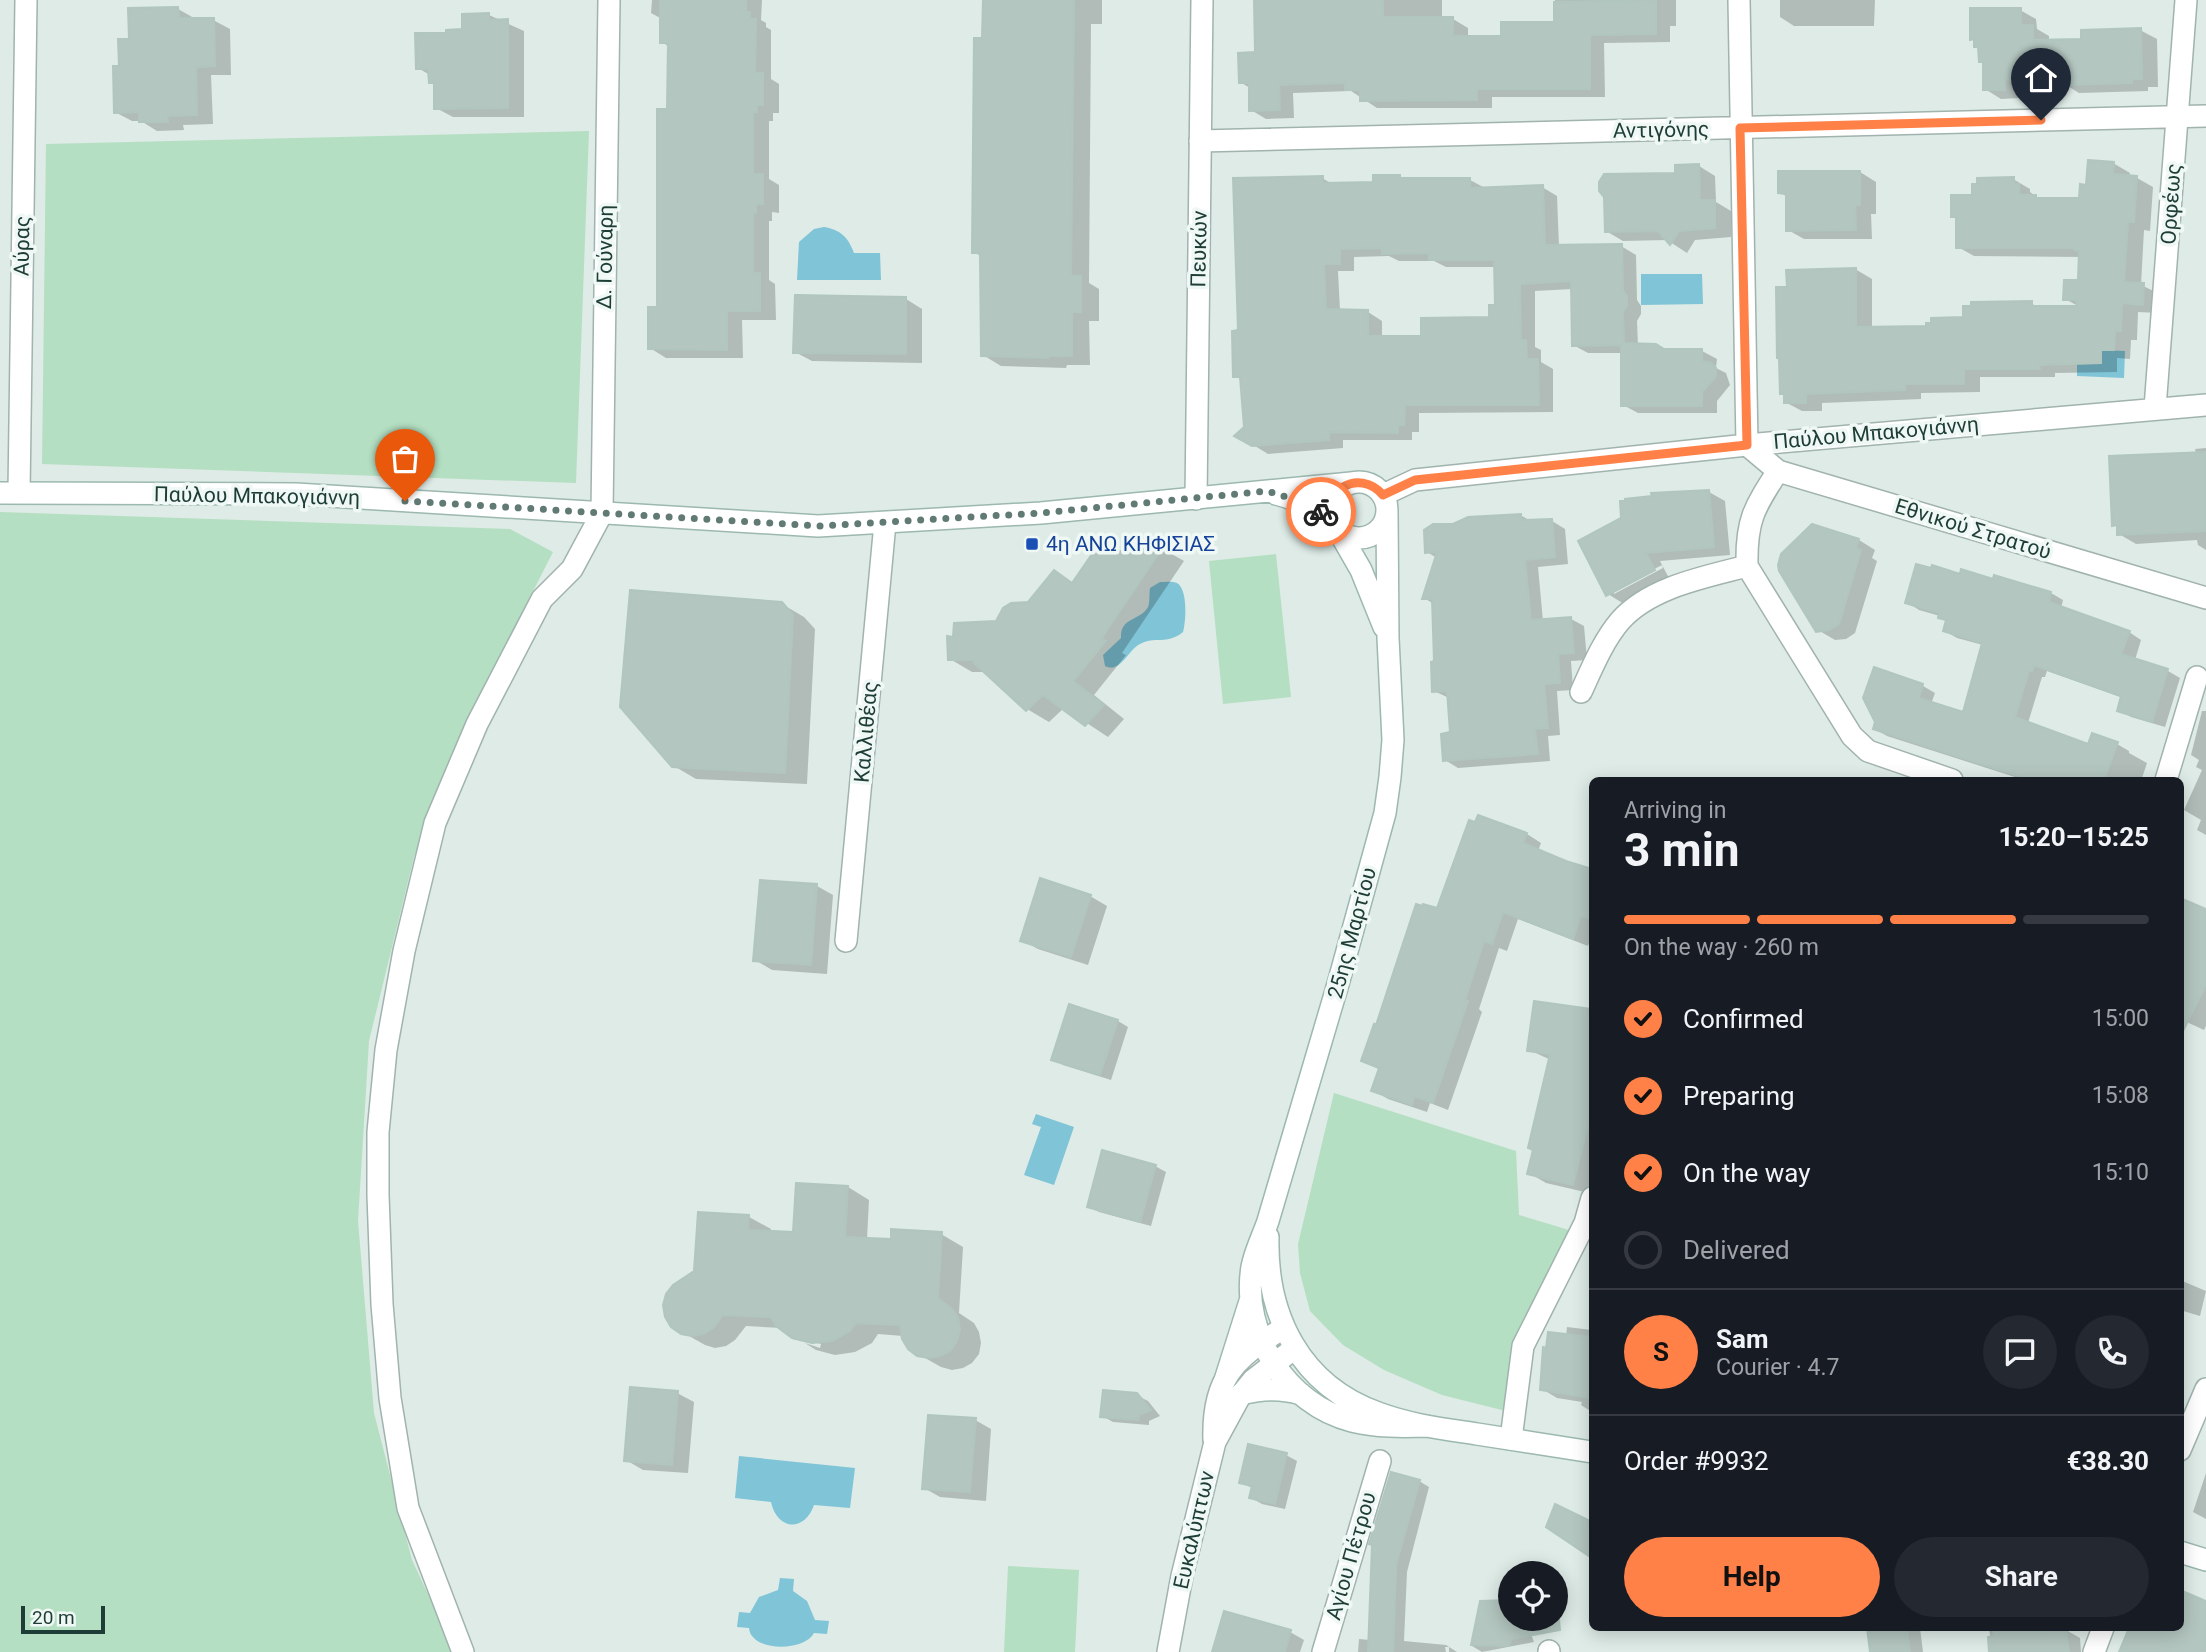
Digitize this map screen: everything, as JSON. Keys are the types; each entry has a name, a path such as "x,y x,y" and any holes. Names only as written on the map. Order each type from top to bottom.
{"street":[{"name":"Αύρας","path":"9,493 26,0"},
{"name":"Δ. Γούναρη","path":"602,513 608,0"},
{"name":"Πευκών","path":"1196,499 1202,0"},
{"path":"1739,0 1747,445"},
{"name":"Ορφέως","path":"2155,408 2186,0"},
{"name":"Αντιγόνης","path":"1200,141 2206,116"},
{"name":"Παύλου Μπακογιάννη","path":"1385,504 1415,480 1747,445 2206,405"},
{"name":"Εθνικού Στρατού","path":"1747,445 1778,471 2206,598"},
{"path":"1778,471 1755,508 1746,538 1747,566 1852,736 1868,751 1943,777"},
{"name":"Παύλου Μπακογιάννη","path":"9,493 296,494 818,526 1041,513 1351,483"},
{"path":"1351,483 1369,484 1385,504 1380,529 1365,538 1346,537 1336,528 1330,513 1335,494 1351,483"},
{"name":"Παύλου Μπακογιάννη","path":"1267,491 1305,503 1322,513 1336,528"},
{"name":"25ης Μαρτίου","path":"1385,504 1392,740 1385,813 1338,984 1268,1221 1251,1269 1252,1296 1254,1316 1273,1364 1314,1404 1349,1420 1388,1427 1427,1426"},
{"path":"463,1652 408,1508 390,1398 382,1304 378,1195 378,1132 386,1050 404,951 435,823 477,724 542,599 572,569 602,513"},
{"name":"Καλλιθέας","path":"846,941 885,523"},
{"name":"25ης Μαρτίου","path":"1336,528 1361,570 1388,638"},
{"path":"1581,692 1603,647 1620,621 1635,609 1657,595 1699,579 1747,566"},
{"path":"2167,777 2197,677"},
{"path":"1511,1439 1523,1346 1585,1223 1589,1209"},
{"name":"25ης Μαρτίου","path":"1268,1221 1267,1270 1273,1302 1284,1328 1295,1348 1318,1375 1346,1397 1377,1413 1427,1426 1589,1452"},
{"path":"1226,1377 1252,1296"},
{"name":"Ευκαλύπτων","path":"1168,1652 1214,1442 1213,1414 1226,1377 1262,1340 1284,1328"},
{"name":"Ευκαλύπτων","path":"1214,1442 1241,1394 1253,1380 1295,1348"},
{"path":"1241,1394 1283,1389 1303,1395"},
{"path":"2184,1441 2206,1389"},
{"name":"Αγίου Πέτρου","path":"1323,1652 1380,1461"},
{"path":"2184,1553 2206,1560"},
{"path":"2094,1652 2102,1631"}],"green space":[{"path":"589,131 576,483 42,464 46,144"},
{"path":"0,512 510,529 553,552 478,699 414,857 369,1041 358,1221 374,1413 412,1560 455,1652 0,1652"},
{"path":"1276,554 1291,697 1223,704 1209,561"},
{"path":"1334,1093 1516,1151 1519,1215 1569,1230 1514,1340 1506,1411 1442,1395 1384,1370 1343,1345 1310,1311 1300,1273 1298,1244"},
{"path":"1008,1566 1079,1570 1075,1652 1004,1652"}],"water":[{"path":"824,227 843,235 854,253 880,253 881,280 797,280 799,242 814,229"},
{"path":"1641,274 1702,274 1703,304 1641,305"},
{"path":"2101,350 2125,351 2124,378 2077,376 2077,362 2100,363"},
{"path":"1160,582 1175,582 1181,586 1185,606 1183,632 1172,638 1140,644 1120,664 1110,668 1105,666 1103,655 1121,638 1124,626 1145,611 1149,605 1150,588"},
{"path":"1036,1114 1074,1127 1054,1185 1024,1175 1041,1127 1032,1124"},
{"path":"739,1456 855,1468 850,1508 814,1505 810,1514 798,1524 785,1523 774,1511 771,1502 735,1498"},
{"path":"780,1578 794,1579 793,1591 807,1601 815,1620 829,1621 827,1634 814,1633 800,1644 778,1647 759,1642 752,1636 749,1628 737,1627 739,1612 750,1613 759,1597 778,1590"}],"building":[{"path":"660,0 746,0 746,12 750,12 750,19 756,19 755,73 763,73 763,105 757,105 757,112 753,112 753,174 763,174 763,204 756,204 756,213 753,213 753,273 760,273 760,311 727,311 727,350 648,349 648,307 657,307 657,109 667,109 668,43 660,43"},
{"path":"983,0 1074,0 1071,276 1081,276 1081,312 1072,312 1072,356 981,356 980,253 972,253 974,38 982,38"},
{"path":"1254,0 1383,0 1383,17 1453,17 1453,36 1501,36 1501,22 1554,22 1554,2 1656,0 1656,34 1590,35 1590,89 1477,89 1477,100 1360,101 1360,90 1345,90 1345,83 1279,85 1280,110 1249,111 1249,83 1239,83 1238,53 1255,52"},
{"path":"178,7 179,18 214,18 215,66 196,67 197,115 167,116 168,122 139,122 139,112 114,113 113,66 119,66 118,39 129,39 128,8"},
{"path":"1970,8 2021,8 2021,25 2033,25 2033,40 2081,39 2081,30 2141,28 2142,79 2132,79 2132,83 2061,85 2061,76 2005,80 2005,90 1983,90 1983,62 1979,62 1978,47 1974,47 1974,39 1970,40"},
{"path":"489,13 489,20 508,19 508,108 434,109 434,83 429,83 428,69 416,69 415,33 446,33 446,30 462,29 462,14"},
{"path":"2088,160 2114,162 2113,174 2137,176 2134,222 2128,222 2124,282 2144,283 2143,305 2122,303 2121,331 2115,331 2114,350 2101,350 2101,363 2039,365 2040,369 1964,369 1964,384 1905,384 1905,390 1806,394 1806,403 1784,403 1784,394 1780,394 1777,358 1776,287 1787,287 1786,270 1856,268 1856,327 1926,326 1926,323 1931,323 1931,318 1963,317 1963,306 1971,306 1971,302 2032,301 2032,306 2077,306 2077,300 2063,300 2064,280 2078,280 2079,251 2074,248 1956,248 1956,217 1951,217 1951,195 1972,195 1972,184 1977,184 1977,178 2014,177 2014,184 2019,184 2019,195 2036,195 2036,198 2079,198 2080,184 2086,185"},
{"path":"1699,164 1700,200 1715,200 1715,228 1679,231 1670,245 1658,231 1605,232 1604,197 1599,191 1599,182 1604,174 1675,173 1675,165"},
{"path":"1778,171 1860,171 1860,205 1855,205 1856,230 1786,231 1786,194 1778,193"},
{"path":"1373,175 1400,175 1400,178 1470,178 1470,188 1543,185 1545,245 1622,244 1623,291 1627,296 1627,306 1623,312 1624,343 1656,344 1664,349 1702,349 1702,361 1711,363 1716,368 1716,376 1702,392 1702,406 1621,406 1621,345 1572,346 1571,281 1520,284 1521,340 1526,340 1527,359 1538,359 1539,405 1405,405 1404,425 1398,425 1398,433 1329,432 1329,440 1252,446 1234,436 1244,427 1240,377 1233,377 1232,331 1238,330 1233,178 1323,176 1323,183 1373,182","holes":["1382,248 1382,254 1429,253 1429,260 1494,260 1495,305 1489,305 1489,317 1421,318 1421,336 1368,336 1368,310 1326,309 1324,264 1340,264 1340,249"]},
{"path":"795,295 906,297 906,354 793,353"},
{"path":"2206,452 2206,531 2117,535 2117,525 2112,526 2109,456"},
{"path":"1709,490 1714,547 1646,553 1655,570 1606,596 1578,541 1621,518 1620,501 1625,499 1652,496 1651,493"},
{"path":"1521,514 1521,520 1552,519 1555,557 1525,560 1531,620 1571,617 1574,653 1558,654 1560,683 1544,684 1548,728 1535,729 1538,754 1443,761 1441,734 1450,732 1447,691 1432,692 1432,599 1422,599 1437,552 1425,553 1424,530 1433,524 1453,524 1468,517"},
{"path":"1812,524 1859,539 1856,548 1861,550 1839,624 1829,630 1816,632 1778,565 1781,554"},
{"path":"1163,547 1101,639 1106,641 1073,681 1104,705 1085,726 1043,695 1026,711 974,663 974,660 948,660 947,636 953,637 954,623 996,621 1003,608 1011,603 1028,602 1054,570 1072,583 1092,554"},
{"path":"1916,564 1931,568 1932,565 1960,574 1961,569 1993,579 1994,575 2051,592 2049,602 2130,631 2121,654 2168,669 2152,722 2117,711 2121,696 2034,665 2032,671 2029,671 2015,717 2088,744 2092,733 2118,742 2105,777 2022,777 1873,729 1875,722 1863,698 1874,667 1923,684 1919,698 1963,712 1982,643 1943,631 1946,620 1938,618 1939,613 1905,603"},
{"path":"630,590 782,602 793,615 785,773 672,767 620,707"},
{"path":"1478,815 1527,833 1523,843 1589,868 1589,918 1581,916 1573,939 1503,912 1492,944 1484,941 1465,1000 1468,1001 1433,1103 1414,1096 1412,1105 1371,1091 1379,1068 1361,1061 1374,1024 1376,1025 1416,904 1437,908 1469,820 1475,822"},
{"path":"1040,878 1091,895 1071,957 1020,941"},
{"path":"760,880 817,884 811,965 753,961"},
{"path":"2184,900 2206,909 2206,985 2184,1029"},
{"path":"1534,1001 1589,1009 1589,1122 1573,1185 1527,1174 1533,1150 1528,1148 1550,1054 1527,1051"},
{"path":"1069,1004 1118,1020 1100,1075 1051,1060"},
{"path":"1102,1150 1156,1165 1140,1222 1087,1207"},
{"path":"796,1183 848,1186 845,1237 891,1239 891,1229 942,1232 938,1298 952,1309 958,1318 960,1330 950,1351 929,1358 917,1356 908,1349 902,1339 900,1325 856,1323 850,1331 832,1341 812,1343 792,1338 776,1326 771,1317 723,1315 713,1328 692,1336 681,1334 671,1327 665,1317 663,1305 666,1294 673,1285 694,1271 698,1212 749,1215 748,1230 793,1232"},
{"path":"1548,1332 1589,1337 1589,1398 1540,1390 1543,1347 1546,1348"},
{"path":"630,1387 678,1391 672,1465 624,1461"},
{"path":"1103,1390 1137,1393 1151,1410 1139,1415 1138,1420 1100,1417"},
{"path":"928,1415 976,1418 970,1492 922,1489"},
{"path":"1248,1444 1287,1453 1275,1504 1249,1498 1252,1486 1239,1483"},
{"path":"1391,1472 1420,1480 1396,1565 1393,1652 1368,1652 1372,1545 1369,1544"},
{"path":"1555,1504 1589,1521 1589,1556 1546,1527"},
{"path":"2184,1592 2206,1601 2206,1652 2119,1652 2128,1631 2184,1631"},
{"path":"1498,1600 1498,1631 1555,1631 1512,1639 1508,1646 1471,1645 1480,1601"},
{"path":"1224,1611 1291,1630 1285,1652 1212,1652"},
{"path":"1867,1631 1907,1631 1910,1652 1870,1652"},
{"path":"1993,1631 2066,1631 2069,1652 1989,1652 1988,1637 1994,1636"}],"way so far":[{"path":"405,501 818,526 1041,513 1267,491 1305,503 1321,512"}],"place":[{"name":"4η ΑΝΩ ΚΗΦΙΣΙΑΣ","path":"1032,544"}],"route":[{"path":"1321,512 1334,525 1330,513 1331,503 1335,494 1351,483 1369,484 1383,495 1415,480 1747,445 1740,128 2041,120"}]}
